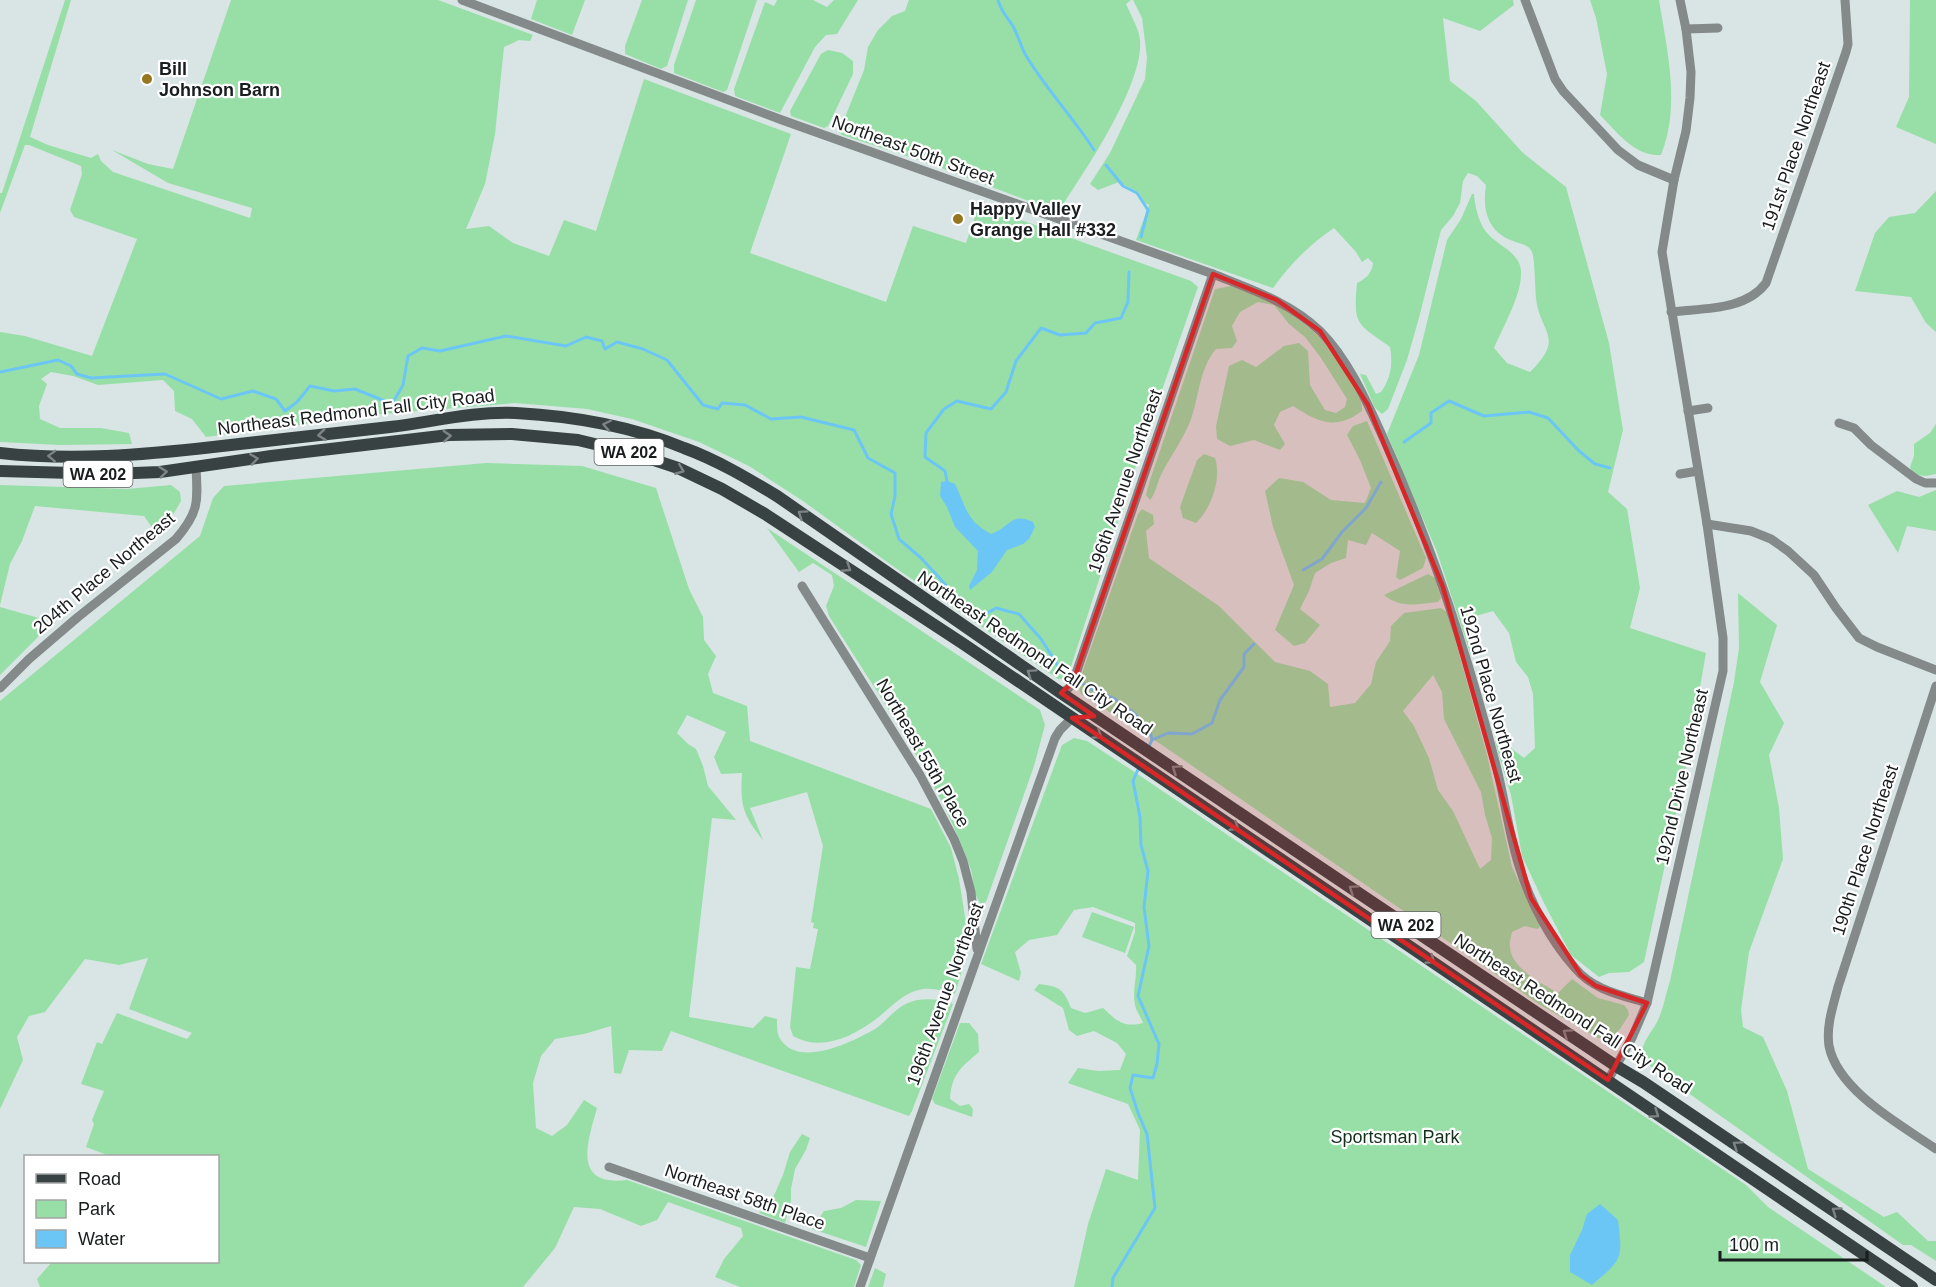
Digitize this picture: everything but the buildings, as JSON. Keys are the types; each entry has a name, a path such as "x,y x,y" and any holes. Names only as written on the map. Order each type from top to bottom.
{"main road":[{"name":"Northeast Redmond Fall City Road","path":"0,453 53,457 110,457 194,450 400,426 448,417 514,413 580,419 643,433 705,457 777,496 1061,693 1936,1280"},
{"name":"Northeast Redmond Fall City Road","path":"0,471 109,474 160,472 449,435 512,434 578,440 636,454 678,468 722,489 765,514 1040,696 1911,1287"},
{"path":"194,450 196,468"},
{"path":"1040,696 1061,693"},
{"path":"1072,718 1097,717"}],"street":[{"name":"Northeast 50th Street","path":"462,0 782,120 1213,274 1277,300 1320,331 1339,354"},
{"path":"1525,0 1555,79 1563,91 1618,150 1638,165 1674,180"},
{"name":"192nd Drive Northeast","path":"1608,1080 1635,1031 1647,1003 1723,671 1723,638 1707,524 1662,252 1674,180 1686,131 1690,98 1691,72 1680,0"},
{"name":"191st Place Northeast","path":"1671,312 1738,304 1753,295 1766,283 1846,52 1848,44 1845,0"},
{"path":"1686,29 1718,28"},
{"name":"196th Avenue Northeast","path":"1061,693 1068,689 1075,677 1213,274"},
{"name":"192nd Place Northeast","path":"1339,354 1368,405 1397,468 1443,587 1497,769 1518,866 1531,898 1563,954 1581,975 1596,986 1647,1003"},
{"path":"1688,411 1708,408"},
{"path":"1839,423 1854,428 1871,445 1916,479 1925,483 1936,483"},
{"name":"204th Place Northeast","path":"0,688 29,659 71,623 176,539 189,524 196,507 196,468"},
{"path":"1680,474 1698,471"},
{"path":"1707,524 1751,531 1771,539 1788,550 1814,575 1859,638 1936,670"},
{"name":"Northeast 55th Place","path":"802,586 920,775 954,839 963,861 971,892 978,952"},
{"name":"190th Place Northeast","path":"1936,686 1838,987 1828,1025 1832,1056 1845,1078 1860,1094 1936,1149"},
{"name":"196th Avenue Northeast","path":"860,1287 1055,738 1072,718"},
{"name":"Northeast 58th Place","path":"609,1167 870,1258"}],"highlighted area":[{"path":"1213,274 1277,300 1320,331 1368,405 1443,587 1531,898 1581,975 1596,986 1647,1003 1608,1080 1217,815 1072,718 1094,716 1061,693 1073,682"}],"green space":[{"path":"65,0 71,0 30,137 91,158 98,154 101,161 113,172 250,218 252,208 168,183 112,150 148,164 173,169 231,0 438,0 533,35 530,41 519,40 504,47 495,134 485,184 466,229 489,226 513,243 549,256 564,220 596,231 644,79 791,134 750,253 886,302 913,226 966,243 979,205 1191,281 1198,287 1140,453 1067,679 1058,679 887,562 803,501 749,466 699,442 632,419 587,409 515,403 383,414 206,437 192,419 175,411 174,391 163,380 98,385 73,376 51,372 41,379 47,384 39,406 40,419 60,428 101,428 129,433 132,444 60,445 0,442 0,332 25,336 92,356 137,239 74,217 70,210 82,174 81,166 29,145 25,145 0,213 0,193 2,193"},
{"path":"537,0 585,0 572,35 531,19"},
{"path":"642,0 688,0 667,66 661,69 625,54 625,46"},
{"path":"696,0 757,0 727,90 723,92 674,73 674,65"},
{"path":"777,0 813,0 827,7 834,0 858,0 837,34 826,35 815,47 780,113 735,96 734,89 765,2 774,6"},
{"path":"909,0 1131,0 1126,4 1139,34 1140,52 1134,75 1112,125 1058,212 839,132 864,70 868,47 878,30 892,16 905,11"},
{"path":"1133,0 1513,0 1514,5 1480,31 1443,18 1450,81 1476,101 1523,153 1566,187 1609,343 1623,430 1608,492 1627,509 1640,588 1630,628 1706,653 1686,767 1644,962 1629,972 1609,973 1599,977 1571,955 1522,856 1511,795 1495,742 1502,741 1524,758 1535,748 1533,694 1528,677 1516,662 1509,633 1493,611 1469,618 1477,654 1471,656 1437,552 1387,434 1419,355 1447,240 1461,219 1472,194 1474,194 1477,212 1484,229 1513,254 1520,266 1518,292 1494,348 1507,363 1530,372 1547,351 1549,343 1538,310 1531,249 1504,237 1492,226 1486,211 1486,185 1477,176 1468,173 1463,181 1460,203 1441,230 1407,360 1388,409 1382,414 1375,408 1360,374 1366,375 1376,394 1381,392 1390,371 1390,347 1364,328 1357,316 1356,308 1357,283 1368,276 1373,263 1368,258 1362,262 1334,228 1301,255 1273,288 1136,240 1149,205 1138,192 1119,182 1098,190 1090,184 1110,153 1145,79 1147,58 1142,18"},
{"path":"1590,0 1659,0 1668,58 1671,98 1667,136 1661,155 1652,155 1635,148 1600,115 1607,74 1596,18"},
{"path":"1910,0 1936,0 1936,144 1896,127 1909,97"},
{"path":"828,50 842,53 853,61 853,74 828,126 824,128 791,116 790,111 821,54"},
{"path":"1936,191 1936,332 1926,323 1911,297 1855,291 1875,233 1889,217 1915,213"},
{"path":"1231,286 1269,301 1301,321 1315,333 1340,363 1351,381 1360,399 1362,411 1343,421 1335,422 1319,420 1293,406 1280,412 1274,425 1285,444 1280,450 1254,440 1230,446 1217,439 1216,426 1229,366 1242,360 1256,367 1284,346 1299,343 1308,351 1310,385 1325,410 1336,413 1345,407 1347,399 1305,337 1289,324 1274,305 1258,302 1240,312 1232,326 1237,341 1232,348 1216,349 1210,357 1190,422 1150,500 1146,495 1149,483 1215,289"},
{"path":"1367,421 1426,558 1423,568 1400,580 1396,577 1400,551 1372,533 1366,545 1348,540 1346,558 1331,563 1315,573 1300,609 1320,625 1305,643 1294,646 1275,630 1294,585 1273,527 1265,491 1279,478 1303,482 1331,500 1365,503 1371,488 1347,435 1353,426"},
{"path":"1936,424 1936,474 1914,475 1910,467 1914,456 1914,444 1930,433"},
{"path":"1204,454 1215,458 1216,484 1206,510 1196,523 1183,518 1180,507 1197,460"},
{"path":"486,463 582,466 656,488 689,589 703,617 704,640 716,656 708,674 713,693 747,706 750,741 931,809 951,848 966,923 964,964 955,994 931,989 909,993 867,1026 847,1037 825,1042 804,1041 793,1036 790,1027 796,967 810,969 818,929 813,928 814,923 811,922 823,846 807,792 750,808 763,840 744,810 742,773 721,774 714,757 726,732 687,715 677,733 696,749 708,786 736,820 712,818 689,1017 753,1028 765,1016 777,1019 778,1035 787,1047 798,1052 811,1052 839,1046 865,1034 879,1026 903,1005 913,1001 930,999 953,1004 909,1116 671,1031 662,1051 629,1050 621,1074 614,1073 611,1026 555,1039 541,1056 533,1083 536,1128 552,1136 567,1125 584,1100 597,1108 590,1134 588,1159 591,1169 597,1176 609,1180 627,1180 856,1260 861,1265 854,1287 740,1287 715,1277 724,1259 743,1236 741,1228 668,1202 657,1220 641,1226 600,1209 574,1207 555,1248 523,1287 40,1287 37,1279 51,1263 219,1263 219,1155 107,1155 86,1147 94,1124 92,1120 104,1091 81,1084 97,1042 102,1044 117,1013 187,1039 192,1033 129,1009 148,958 119,965 85,959 45,1012 29,1016 17,1037 23,1060 0,1109 0,701 200,536 213,498 224,486"},
{"path":"0,485 127,489 171,485 180,492 181,501 158,536 144,516 35,506 22,541 10,564 0,605"},
{"path":"1936,490 1936,531 1907,526 1898,553 1868,505 1897,491 1919,497"},
{"path":"1142,509 1153,515 1154,524 1146,531 1149,558 1219,606 1275,662 1310,671 1328,684 1330,707 1355,703 1371,684 1376,662 1390,641 1391,626 1404,613 1441,608 1448,613 1487,755 1512,867 1540,927 1537,929 1525,926 1512,932 1510,944 1512,955 1528,975 1558,993 1572,979 1598,998 1624,1005 1629,1015 1612,1037 1598,1038 1542,1006 1159,743 1081,694 1079,688 1082,673 1138,514","holes":["1433,675 1442,692 1444,719 1481,792 1492,838 1491,860 1480,869 1453,811 1438,790 1429,758 1414,726 1403,711"]},
{"path":"767,528 1040,710 1045,725 1034,766 986,902 981,904 976,896 971,870 933,785 829,616 826,606 834,586 832,575 813,563 799,572"},
{"path":"1428,574 1435,578 1441,598 1438,602 1404,604 1384,595"},
{"path":"1738,593 1777,625 1760,682 1784,723 1769,755 1779,808 1783,859 1749,952 1741,1010 1743,1027 1763,1037 1787,1091 1808,1169 1884,1217 1897,1212 1928,1241 1936,1241 1936,1261 1911,1245 1903,1245 1643,1061 1644,1044 1659,1018 1670,981 1734,682 1739,648"},
{"path":"0,607 53,622 0,675"},
{"name":"Sportsman Park","path":"1074,738 1087,741 1133,771 1746,1185 1768,1207 1886,1287 1074,1287 1088,1224 1106,1169 1138,1180 1140,1130 1128,1104 1068,1083 1078,1068 1098,1071 1120,1070 1126,1054 1117,1043 1094,1031 1077,1036 1069,1030 1063,1008 1034,990 1039,984 1052,986 1063,992 1071,1008 1085,1013 1103,1008 1112,1017 1125,1024 1143,1023 1134,1000 1136,965 1127,956 1135,932 1135,923 1093,907 1074,910 1057,935 1029,940 1015,952 1021,973 1019,981 981,964 1062,745"},
{"path":"1092,912 1134,927 1125,953 1082,937"},
{"path":"960,1023 969,1023 978,1034 979,1052 958,1072 950,1099 960,1106 969,1104 973,1109 972,1117 935,1104 932,1099"},
{"path":"802,1134 810,1138 795,1169 791,1201 785,1223 759,1213 772,1200 790,1152"},
{"path":"856,1200 881,1201 866,1247 812,1229 824,1211 841,1208"},
{"path":"875,1268 886,1274 883,1287 868,1287"}],"water":[{"path":"947,481 955,484 976,524 991,534 1020,518 1033,522 1035,527 1029,539 1007,550 992,572 970,590 969,586 977,570 978,551 955,527 940,496 941,482"},
{"path":"1600,1204 1618,1220 1620,1251 1615,1264 1592,1285 1570,1272 1570,1255 1587,1214"}],"waterway":[{"path":"998,0 1033,67 1094,150"},
{"path":"1106,165 1123,186 1137,193 1148,210 1141,237"},
{"path":"947,481 945,471 925,457 926,433 944,409 957,401 991,409 1006,392 1016,361 1041,328 1060,335 1086,333 1095,323 1121,318 1128,302 1129,272"},
{"path":"0,372 58,360 71,366 77,374 91,378 165,374 221,399 253,391 276,399 285,411 297,402 310,386 334,391 355,389 392,404 403,385 408,356 422,348 440,351 506,336 566,346 586,337 602,341 605,349 617,342 643,349 667,360 703,405 718,409 722,403 745,405 771,419 801,417 854,430 868,458 895,473 895,496 891,514 899,539 921,558 956,596 982,616 996,608 1019,614 1041,639 1060,669 1093,690 1115,699 1134,713 1150,730 1152,740 1148,748"},
{"path":"1404,442 1431,423 1431,413 1449,401 1484,416 1529,412 1548,418 1579,451 1595,464 1610,468"},
{"path":"1303,570 1322,559 1342,532 1366,508 1381,482"},
{"path":"1152,740 1168,733 1192,734 1212,723 1220,700 1244,667 1244,654 1254,644"},
{"path":"1112,1287 1113,1278 1155,1208 1147,1134 1130,1088 1133,1075 1153,1078 1159,1044 1138,996 1149,946 1144,907 1148,871 1141,845 1140,817 1133,781 1139,767"}],"place":[{"name":"Bill Johnson Barn","path":"147,79"},
{"name":"Happy Valley Grange Hall #332","path":"958,219"}]}
